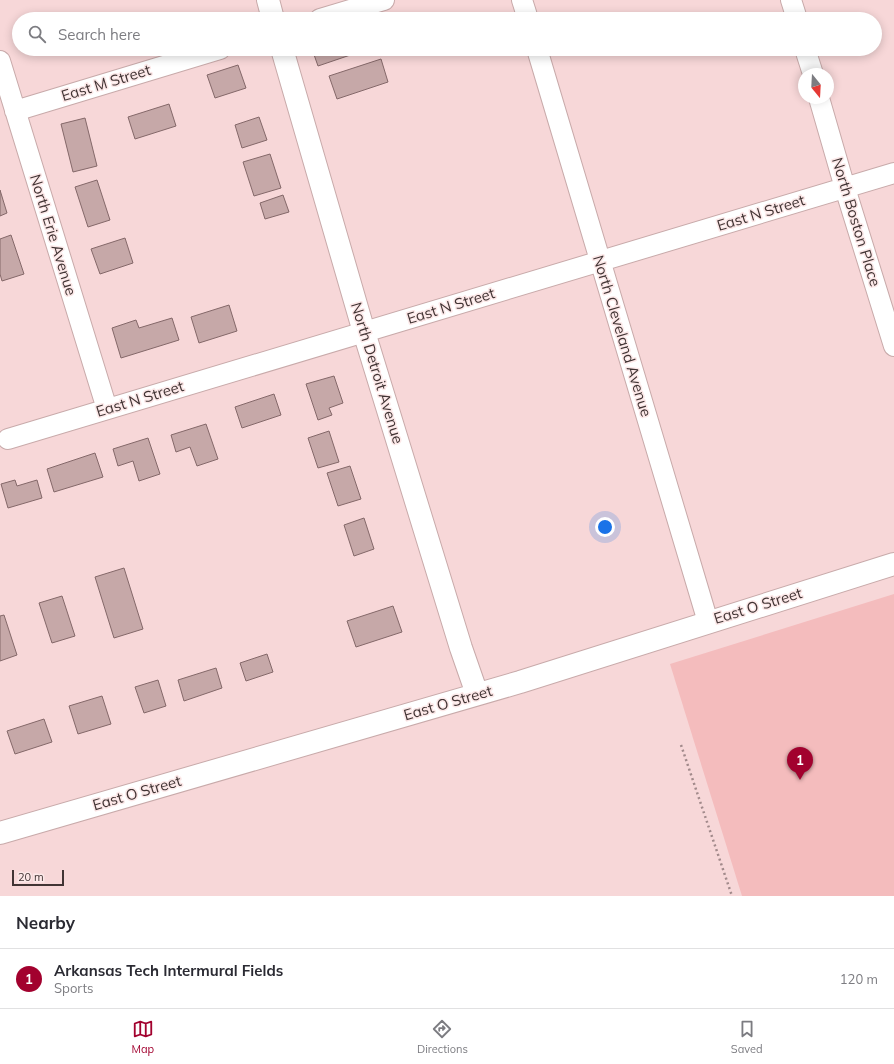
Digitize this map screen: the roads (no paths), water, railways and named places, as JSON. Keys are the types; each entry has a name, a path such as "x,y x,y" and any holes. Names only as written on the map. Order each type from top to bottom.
{"street":[{"path":"268,0 271,12"},
{"path":"344,12 384,0"},
{"path":"522,0 526,12"},
{"path":"791,0 795,12"},
{"name":"East M Street","path":"15,110 196,56"},
{"name":"North Detroit Avenue","path":"284,56 364,332 477,694"},
{"name":"North Cleveland Avenue","path":"539,56 708,622"},
{"path":"807,56 811,68"},
{"name":"North Erie Avenue","path":"0,61 107,409"},
{"name":"North Boston Place","path":"822,104 845,188 894,346"},
{"name":"East N Street","path":"8,439 894,173"},
{"name":"East O Street","path":"0,833 477,694 894,564"}],"place":[{"name":"Arkansas Tech Intermural Fields","path":"800,780"}]}
